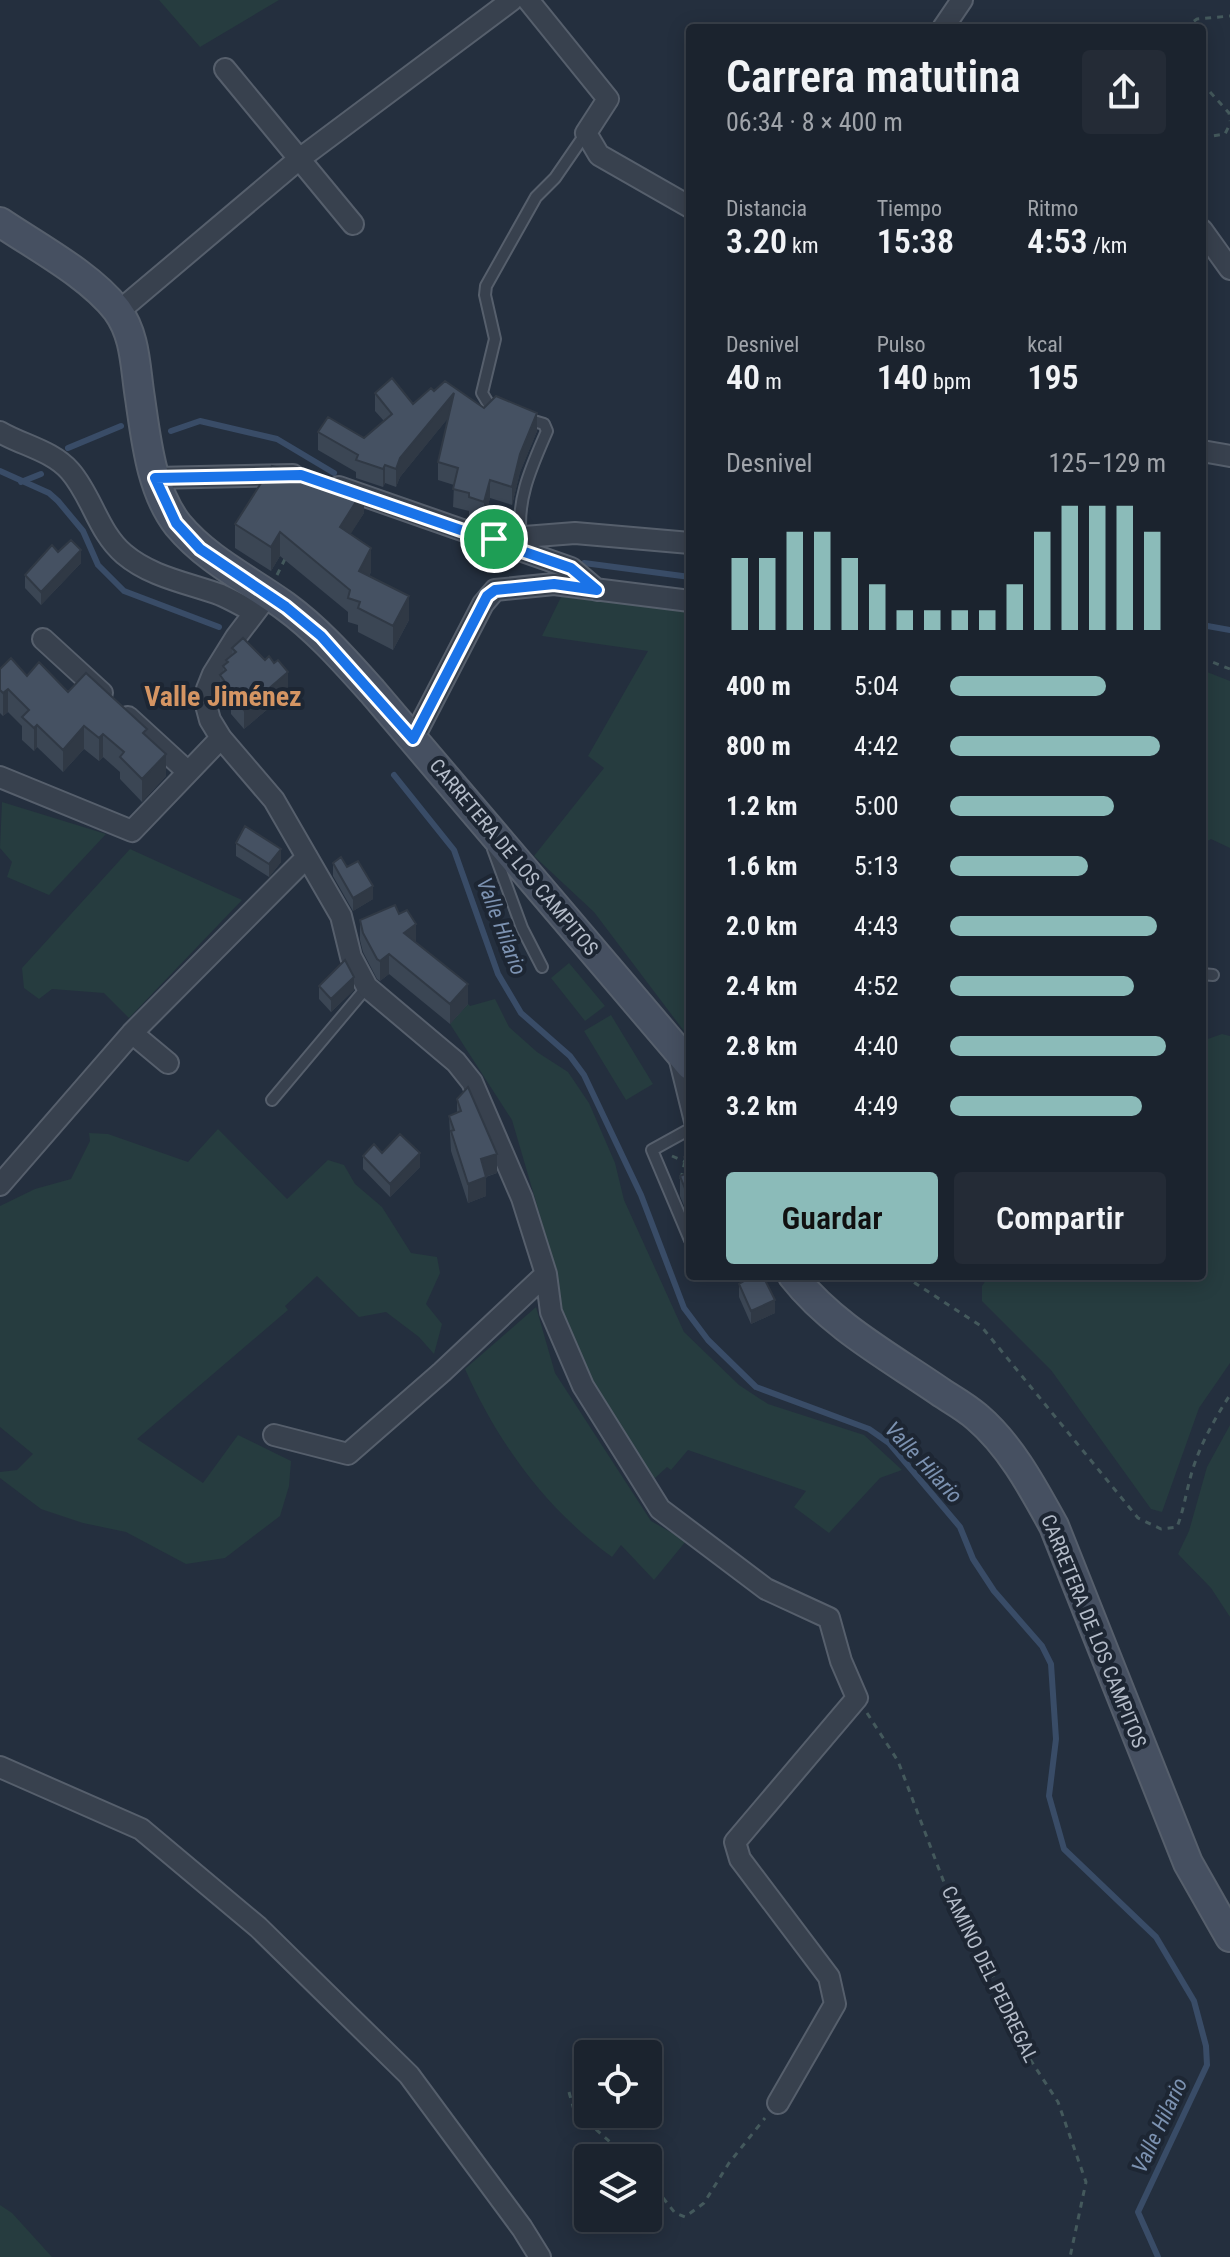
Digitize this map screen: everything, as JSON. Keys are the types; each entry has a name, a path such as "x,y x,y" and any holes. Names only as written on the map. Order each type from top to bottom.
{"main road":[{"name":"CARRETERA DE LOS CAMPITOS","path":"0,222 100,292 118,312 137,361 139,395 155,478 176,523 261,604 321,636 413,739 686,1060"},
{"name":"CARRETERA DE LOS CAMPITOS","path":"796,1280 811,1299 840,1323 977,1417 1030,1481 1054,1526 1188,1863 1230,1937"}],"street":[{"path":"118,312 298,160 512,0"},
{"path":"528,0 608,99 586,133 599,155 686,205"},
{"path":"946,24 962,0"},
{"path":"225,69 353,224"},
{"path":"1206,236 1230,269"},
{"path":"0,432 55,459 71,471 95,516 121,552 134,562 156,573 223,596 261,604 221,661 207,689 206,705 210,720 221,738 274,800 341,916 351,957 367,987 456,1062 472,1082 522,1198 546,1274 551,1312 583,1386 660,1509 766,1589 829,1618 841,1661 857,1698 735,1842 740,1859 829,1977 835,2004 778,2103"},
{"path":"1206,452 1230,456"},
{"path":"155,478 301,475 571,568 597,590"},
{"path":"494,539 575,533 686,543"},
{"path":"413,739 487,596 495,590 554,584 686,601"},
{"path":"43,639 187,771"},
{"path":"0,777 132,831 221,738"},
{"path":"0,1185 132,1033 307,857"},
{"path":"132,1033 168,1063"},
{"path":"274,1435 348,1454 442,1372 546,1274"},
{"path":"0,1767 141,1829 258,1927 409,2075 540,2257"}],"lane":[{"path":"506,412 488,403 482,393 495,339 485,295 486,286 536,197 555,178 586,133"},
{"path":"519,416 547,427 528,475 518,515 521,537"},
{"path":"486,824 505,886 542,967"},
{"path":"272,1100 367,987"},
{"path":"670,1040 686,1106"},
{"path":"686,1131 652,1150 686,1231"}],"path":[{"path":"1190,24 1197,19 1230,16"},
{"path":"1206,87 1229,113 1230,122 1225,134 1206,135"},
{"path":"261,604 287,556"},
{"path":"1206,660 1230,669"},
{"path":"680,1185 686,1158"},
{"path":"910,1280 981,1326 1138,1518 1161,1529 1177,1527 1186,1506 1189,1483 1212,1423 1230,1395"},
{"name":"CAMINO DEL PEDREGAL","path":"857,1698 898,1761 948,1893 990,1969 1026,2053 1058,2102 1086,2182 1070,2257"},
{"path":"569,2092 574,2110 612,2144"},
{"path":"662,2197 675,2213 685,2217 695,2212 729,2163 778,2103"}],"green space":[{"path":"159,0 279,0 200,47"},
{"path":"563,593 686,611 686,1034 594,912 534,856 604,768 588,756 648,651 542,636"},
{"path":"1206,672 1230,681 1230,848 1211,839 1206,842"},
{"path":"2,802 106,834 49,895 7,877 12,862 0,848"},
{"path":"130,849 242,900 129,1018 104,993 52,989 39,999 24,988 22,968"},
{"path":"569,963 605,1006 585,1021 551,978"},
{"path":"495,999 509,1027 537,1052 568,1072 589,1103 615,1163 624,1200 684,1332 739,1385 768,1404 864,1435 902,1470 880,1478 829,1533 794,1507 806,1491 688,1450 671,1470 667,1467 655,1478 637,1457 590,1384 558,1308 553,1260 512,1120 450,1024 468,1004"},
{"path":"611,1015 653,1084 626,1100 584,1031"},
{"path":"1222,1034 1230,1036 1230,1363 1199,1408 1162,1512 1151,1509 1051,1370 982,1301 982,1286 986,1280 1206,1280 1206,1040"},
{"path":"218,1129 287,1199 328,1160 344,1165 355,1184 382,1207 411,1253 437,1257 440,1273 426,1304 442,1324 434,1354 419,1337 386,1312 359,1317 317,1276 285,1306 288,1310 137,1439 203,1483 238,1435 291,1461 289,1486 280,1516 225,1558 186,1564 126,1532 83,1523 41,1509 0,1478 0,1472 17,1470 33,1454 0,1427 0,1206 35,1189 71,1179 90,1141 89,1133 108,1134 188,1162"},
{"path":"536,1307 555,1373 651,1521 686,1541 654,1580 621,1545 612,1557 545,1496 493,1423 465,1369"},
{"path":"1230,1425 1230,1617 1211,1588 1178,1554 1189,1531 1207,1467"},
{"path":"0,2205 12,2213 52,2257 0,2257"}],"building":[{"path":"392,378 413,404 431,388 434,391 445,381 484,408 496,396 537,413 520,454 512,487 490,480 484,502 469,497 469,493 453,489 458,468 438,462 454,393 400,458 396,469 385,465 383,469 356,460 358,455 318,432 328,417 364,438 392,414 375,393"},
{"path":"272,466 364,489 340,527 371,548 359,571 409,596 393,626 358,608 360,602 348,598 350,590 280,532 271,547 235,524"},
{"path":"71,540 81,550 41,592 25,575 52,545 58,552"},
{"path":"243,638 265,660 269,656 274,663 278,660 288,672 244,710 220,675 226,670 223,666 228,662 226,660 236,652 232,648"},
{"path":"11,658 27,676 39,662 68,692 86,673 147,729 143,733 166,754 142,779 120,757 124,752 103,734 99,738 84,726 63,750 37,725 34,728 22,717 29,710 8,689 3,693 0,690 0,669"},
{"path":"245,826 281,849 269,864 236,843"},
{"path":"341,857 347,867 358,861 373,886 353,898 333,863"},
{"path":"395,905 399,914 407,910 416,924 404,933 468,984 450,1004 389,954 380,961 377,959 363,933 360,920"},
{"path":"345,960 354,977 331,999 319,986"},
{"path":"468,1087 497,1154 481,1159 486,1177 468,1184 449,1116 461,1111 457,1099"},
{"path":"400,1134 420,1153 390,1184 363,1156 374,1144 382,1153"},
{"path":"686,1174 686,1191 680,1176"},
{"path":"746,1280 765,1280 775,1300 751,1311 739,1284"}],"waterway":[{"path":"171,431 200,421 277,439 334,473"},
{"path":"68,448 121,426"},
{"name":"Valle Hilario","path":"0,471 49,493 58,501 83,531 98,565 124,591 219,627"},
{"path":"21,482 41,474"},
{"path":"584,563 686,576"},
{"path":"1206,626 1230,630"},
{"name":"Valle Hilario","path":"394,775 454,850 498,974 521,1013 570,1056 584,1075 641,1195 684,1308 708,1340 756,1387 869,1429 889,1443 960,1527 973,1559 994,1591 1042,1646 1051,1664 1056,1739 1049,1796 1064,1849 1156,1937 1194,2001 1206,2046 1207,2065 1138,2212 1158,2257"}],"district":[{"name":"Valle Jiménez","path":"223,696"}],"route":[{"path":"301,475 494,539 571,568 597,590 554,584 495,590 487,596 413,739 361,679 302,619 200,549 176,523 155,478 301,475"}]}
